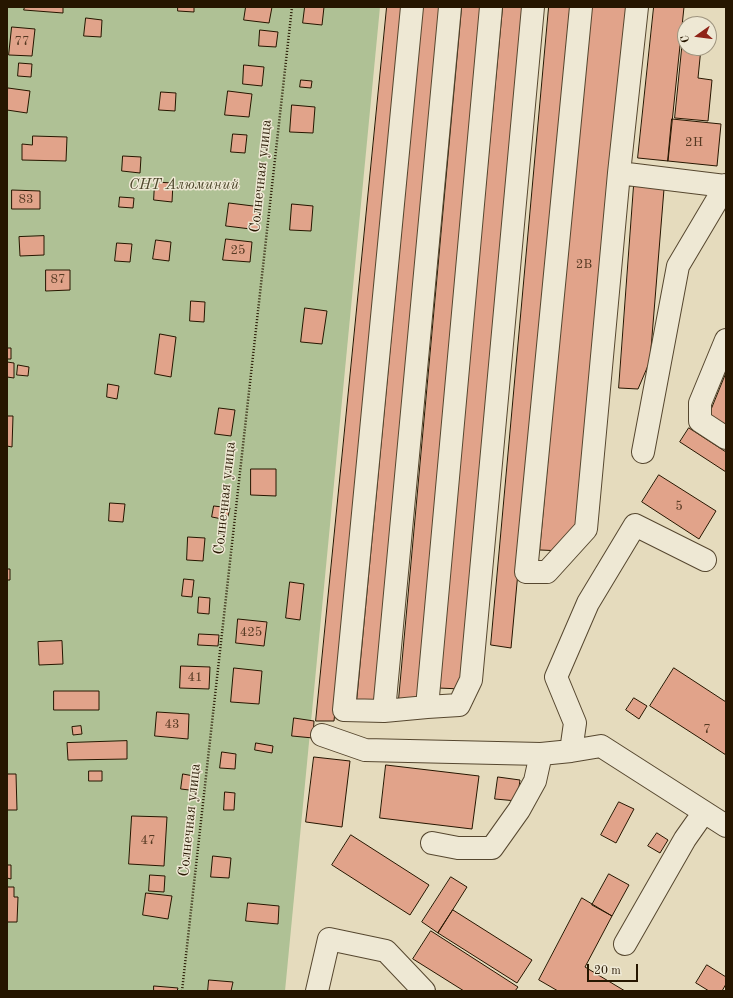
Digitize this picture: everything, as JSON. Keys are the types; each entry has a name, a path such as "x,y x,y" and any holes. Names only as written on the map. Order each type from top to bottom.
{"street":[{"path":"412,7 344,710 384,711 458,705 471,680 533,7"},
{"path":"384,711 450,7"},
{"path":"427,707 491,7"},
{"path":"580,7 526,572 547,572 586,529 619,173 637,7"},
{"path":"619,173 726,186 678,266 643,452"},
{"path":"726,340 700,403 700,421 726,438"},
{"path":"571,751 575,723 556,677 588,603 635,525 705,560"},
{"path":"322,735 365,750 540,754 601,746 726,826"},
{"path":"432,843 458,848 492,848 520,810 535,781 540,754"},
{"path":"625,944 684,839 704,812"},
{"path":"317,991 330,939 386,951 424,991"}],"path":[{"name":"Солнечная улица","path":"182,991 292,7"}],"green space":[{"name":"СНТ Алюминий","path":"7,7 380,7 285,991 7,991"}],"building":[{"path":"25,7 63,7 63,13 24,10"},
{"path":"178,7 194,7 194,12 178,11"},
{"path":"246,7 272,7 269,23 244,20"},
{"path":"305,7 324,7 322,25 303,23"},
{"path":"387,7 403,7 334,721 316,721"},
{"path":"423,7 442,7 377,702 357,701"},
{"path":"462,7 484,7 421,701 399,699"},
{"path":"503,7 523,7 461,689 438,688"},
{"path":"549,7 570,7 511,648 491,645"},
{"path":"590,7 627,7 578,523 563,551 540,550"},
{"path":"654,7 684,7 683,16 677,16 677,56 679,56 668,161 638,158"},
{"path":"86,18 102,20 101,37 84,36"},
{"path":"12,27 35,29 32,56 9,55"},
{"path":"260,30 278,32 276,47 259,46"},
{"path":"681,56 700,56 698,78 712,80 708,121 675,118"},
{"path":"19,63 32,64 31,77 18,76"},
{"path":"244,65 264,67 262,86 243,84"},
{"path":"301,80 312,81 311,88 300,87"},
{"path":"8,88 30,91 27,113 7,110"},
{"path":"228,91 252,94 249,117 225,115"},
{"path":"161,92 176,93 175,111 159,110"},
{"path":"292,105 315,107 313,133 290,132"},
{"path":"672,119 721,124 717,166 668,161"},
{"path":"233,134 247,135 245,153 231,152"},
{"path":"33,136 67,137 66,161 22,160 22,144 32,145"},
{"path":"123,156 141,157 140,173 122,171"},
{"path":"155,182 173,183 172,202 154,200"},
{"path":"634,185 664,189 650,361 638,389 619,388"},
{"path":"12,190 40,191 40,209 12,209"},
{"path":"120,197 134,198 133,208 119,207"},
{"path":"229,203 261,207 259,230 226,226"},
{"path":"292,204 313,206 311,231 290,230"},
{"path":"44,236 44,255 20,256 19,237"},
{"path":"226,239 252,242 250,262 223,260"},
{"path":"156,240 171,242 169,261 153,259"},
{"path":"117,243 132,244 130,262 115,261"},
{"path":"46,270 70,270 70,290 46,291"},
{"path":"191,301 205,302 204,322 190,321"},
{"path":"305,308 327,311 322,344 301,342"},
{"path":"160,334 176,337 171,377 155,374"},
{"path":"7,348 11,348 11,359 7,359"},
{"path":"7,362 14,363 14,378 7,377"},
{"path":"18,365 29,367 28,376 17,375"},
{"path":"726,373 726,430 708,418"},
{"path":"108,384 119,386 117,399 107,397"},
{"path":"219,408 235,410 231,436 215,434"},
{"path":"7,416 13,416 12,447 7,446"},
{"path":"689,428 726,452 726,472 680,442"},
{"path":"251,469 276,469 276,496 251,495"},
{"path":"659,475 716,511 699,539 642,502"},
{"path":"110,503 125,504 123,522 109,521"},
{"path":"214,506 230,508 227,520 212,517"},
{"path":"188,537 205,538 203,561 187,560"},
{"path":"7,569 10,569 10,580 7,580"},
{"path":"184,579 194,580 192,597 182,596"},
{"path":"290,582 304,584 300,620 286,618"},
{"path":"199,597 210,598 209,614 198,613"},
{"path":"238,619 267,622 264,646 236,643"},
{"path":"199,634 219,635 218,646 198,645"},
{"path":"62,641 63,664 39,665 38,642"},
{"path":"181,666 210,667 209,689 180,688"},
{"path":"234,668 262,671 259,704 231,702"},
{"path":"674,668 726,702 726,755 650,706"},
{"path":"54,691 99,691 99,710 54,710"},
{"path":"634,698 647,706 639,719 626,710"},
{"path":"157,712 189,714 188,739 155,736"},
{"path":"294,718 314,721 313,738 292,736"},
{"path":"81,726 82,734 73,735 72,727"},
{"path":"127,741 127,759 68,760 67,743"},
{"path":"256,743 273,746 272,753 255,750"},
{"path":"222,752 236,754 235,769 220,768"},
{"path":"314,757 350,761 342,827 306,822"},
{"path":"386,765 479,776 472,829 380,818"},
{"path":"89,771 102,771 102,781 89,781"},
{"path":"7,774 16,774 17,810 7,810"},
{"path":"183,774 199,777 197,791 181,789"},
{"path":"498,777 520,780 517,801 495,799"},
{"path":"225,792 235,793 234,810 224,810"},
{"path":"619,802 634,809 616,843 601,835"},
{"path":"132,816 167,817 164,866 129,864"},
{"path":"657,833 668,840 660,853 648,846"},
{"path":"351,835 429,885 410,915 332,865"},
{"path":"213,856 231,858 229,878 211,877"},
{"path":"7,865 11,865 11,879 7,878"},
{"path":"609,874 629,885 612,916 592,905"},
{"path":"150,875 165,876 164,892 149,891"},
{"path":"451,877 467,887 438,933 422,922"},
{"path":"7,887 14,887 14,897 18,897 17,922 7,922"},
{"path":"146,893 172,896 168,919 143,915"},
{"path":"582,898 612,916 585,967 625,991 558,991 539,980"},
{"path":"248,903 279,906 278,924 246,921"},
{"path":"453,910 532,960 517,983 438,933"},
{"path":"431,931 518,987 515,991 464,991 413,959"},
{"path":"707,965 726,977 726,984 722,991 709,991 696,983"},
{"path":"209,980 233,982 231,991 208,991"},
{"path":"154,986 178,988 177,991 154,991"}]}
